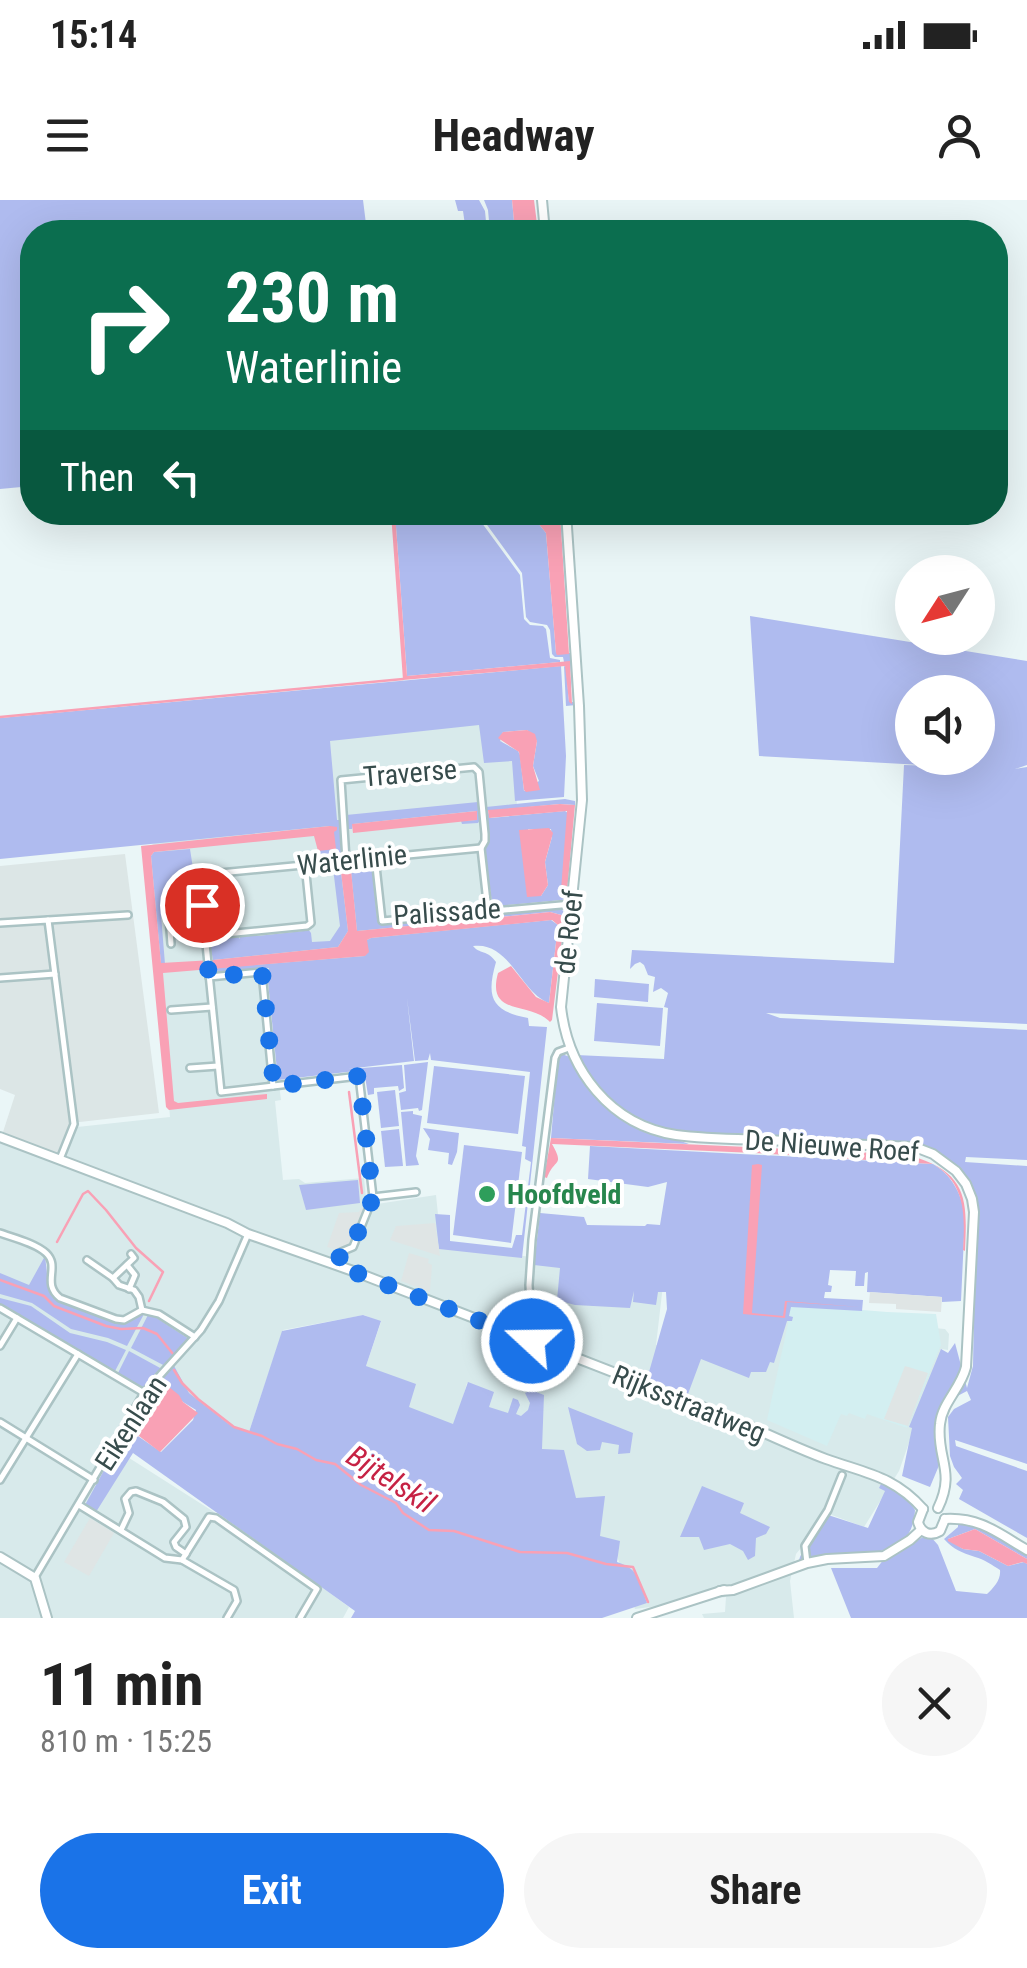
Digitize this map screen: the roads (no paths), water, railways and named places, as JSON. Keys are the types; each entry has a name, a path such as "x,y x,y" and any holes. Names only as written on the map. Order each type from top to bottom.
{"street":[{"name":"de Roef","path":"567,525 582,754 582,800 560,1007 569,1048"},
{"name":"Traverse","path":"346,860 340,780 474,767 479,772 485,834 481,848"},
{"name":"Waterlinie","path":"218,1066 199,875 481,848"},
{"path":"481,848 488,911"},
{"name":"Palissade","path":"376,857 382,921 572,904"},
{"path":"205,936 312,923 305,864"},
{"path":"171,944 169,917 203,914"},
{"path":"0,923 128,915"},
{"path":"48,920 74,1124 60,1160"},
{"path":"209,974 262,972 274,1086"},
{"path":"0,978 55,974"},
{"path":"171,1010 212,1007"},
{"path":"532,1341 529,1286 545,1123 555,1058 563,1048 569,1048"},
{"name":"De Nieuwe Roef","path":"569,1048 593,1088 608,1103 650,1128 710,1138 914,1147 934,1154 956,1170 966,1184 974,1212 971,1290 964,1374 940,1419 946,1492 938,1508"},
{"path":"190,1068 218,1066 221,1092 359,1076 373,1198 352,1246 342,1252 336,1265"},
{"name":"Rijksstraatweg","path":"0,1137 731,1418 832,1461 878,1475 913,1498 923,1510"},
{"path":"373,1198 416,1192"},
{"path":"0,1233 49,1256 50,1283 60,1298 116,1319 124,1320 142,1310 159,1314 195,1337"},
{"name":"Eikenlaan","path":"35,1578 144,1393 195,1337 219,1300 248,1234"},
{"path":"113,1278 134,1258 131,1254"},
{"path":"87,1260 119,1285 134,1290 142,1310"},
{"path":"127,1265 134,1275 129,1289"},
{"path":"0,1308 144,1393"},
{"path":"0,1346 17,1318"},
{"path":"0,1480 78,1354"},
{"path":"0,1422 94,1480"},
{"path":"806,1563 804,1546 828,1510 842,1475"},
{"path":"122,1530 130,1514 127,1495 136,1491 163,1502 184,1518 186,1527 174,1542 176,1547 184,1557 234,1590 238,1602 227,1618"},
{"path":"79,1504 166,1558 184,1557"},
{"path":"938,1508 945,1520 943,1528 930,1534 921,1530 918,1522 923,1510 938,1508"},
{"path":"184,1557 208,1518 216,1518 317,1589 300,1618"},
{"path":"945,1520 964,1518 977,1522 1027,1550"},
{"path":"636,1618 806,1563 827,1558 884,1556 921,1530"},
{"path":"0,1557 35,1578 47,1618"}],"waterway":[{"path":"0,717 403,679"},
{"path":"349,1092 362,1193"},
{"path":"57,1242 88,1191 136,1248 163,1272 149,1301"},
{"name":"Bijtelskil","path":"0,1280 106,1326 143,1328 157,1334 173,1354"},
{"name":"Bijtelskil","path":"174,1370 198,1399 234,1427 335,1464 361,1485 396,1503 403,1513 429,1530 454,1531 520,1552 567,1553 633,1567 648,1602"}],"place":[{"name":"Hoofdveld","path":"487,1194"}]}
